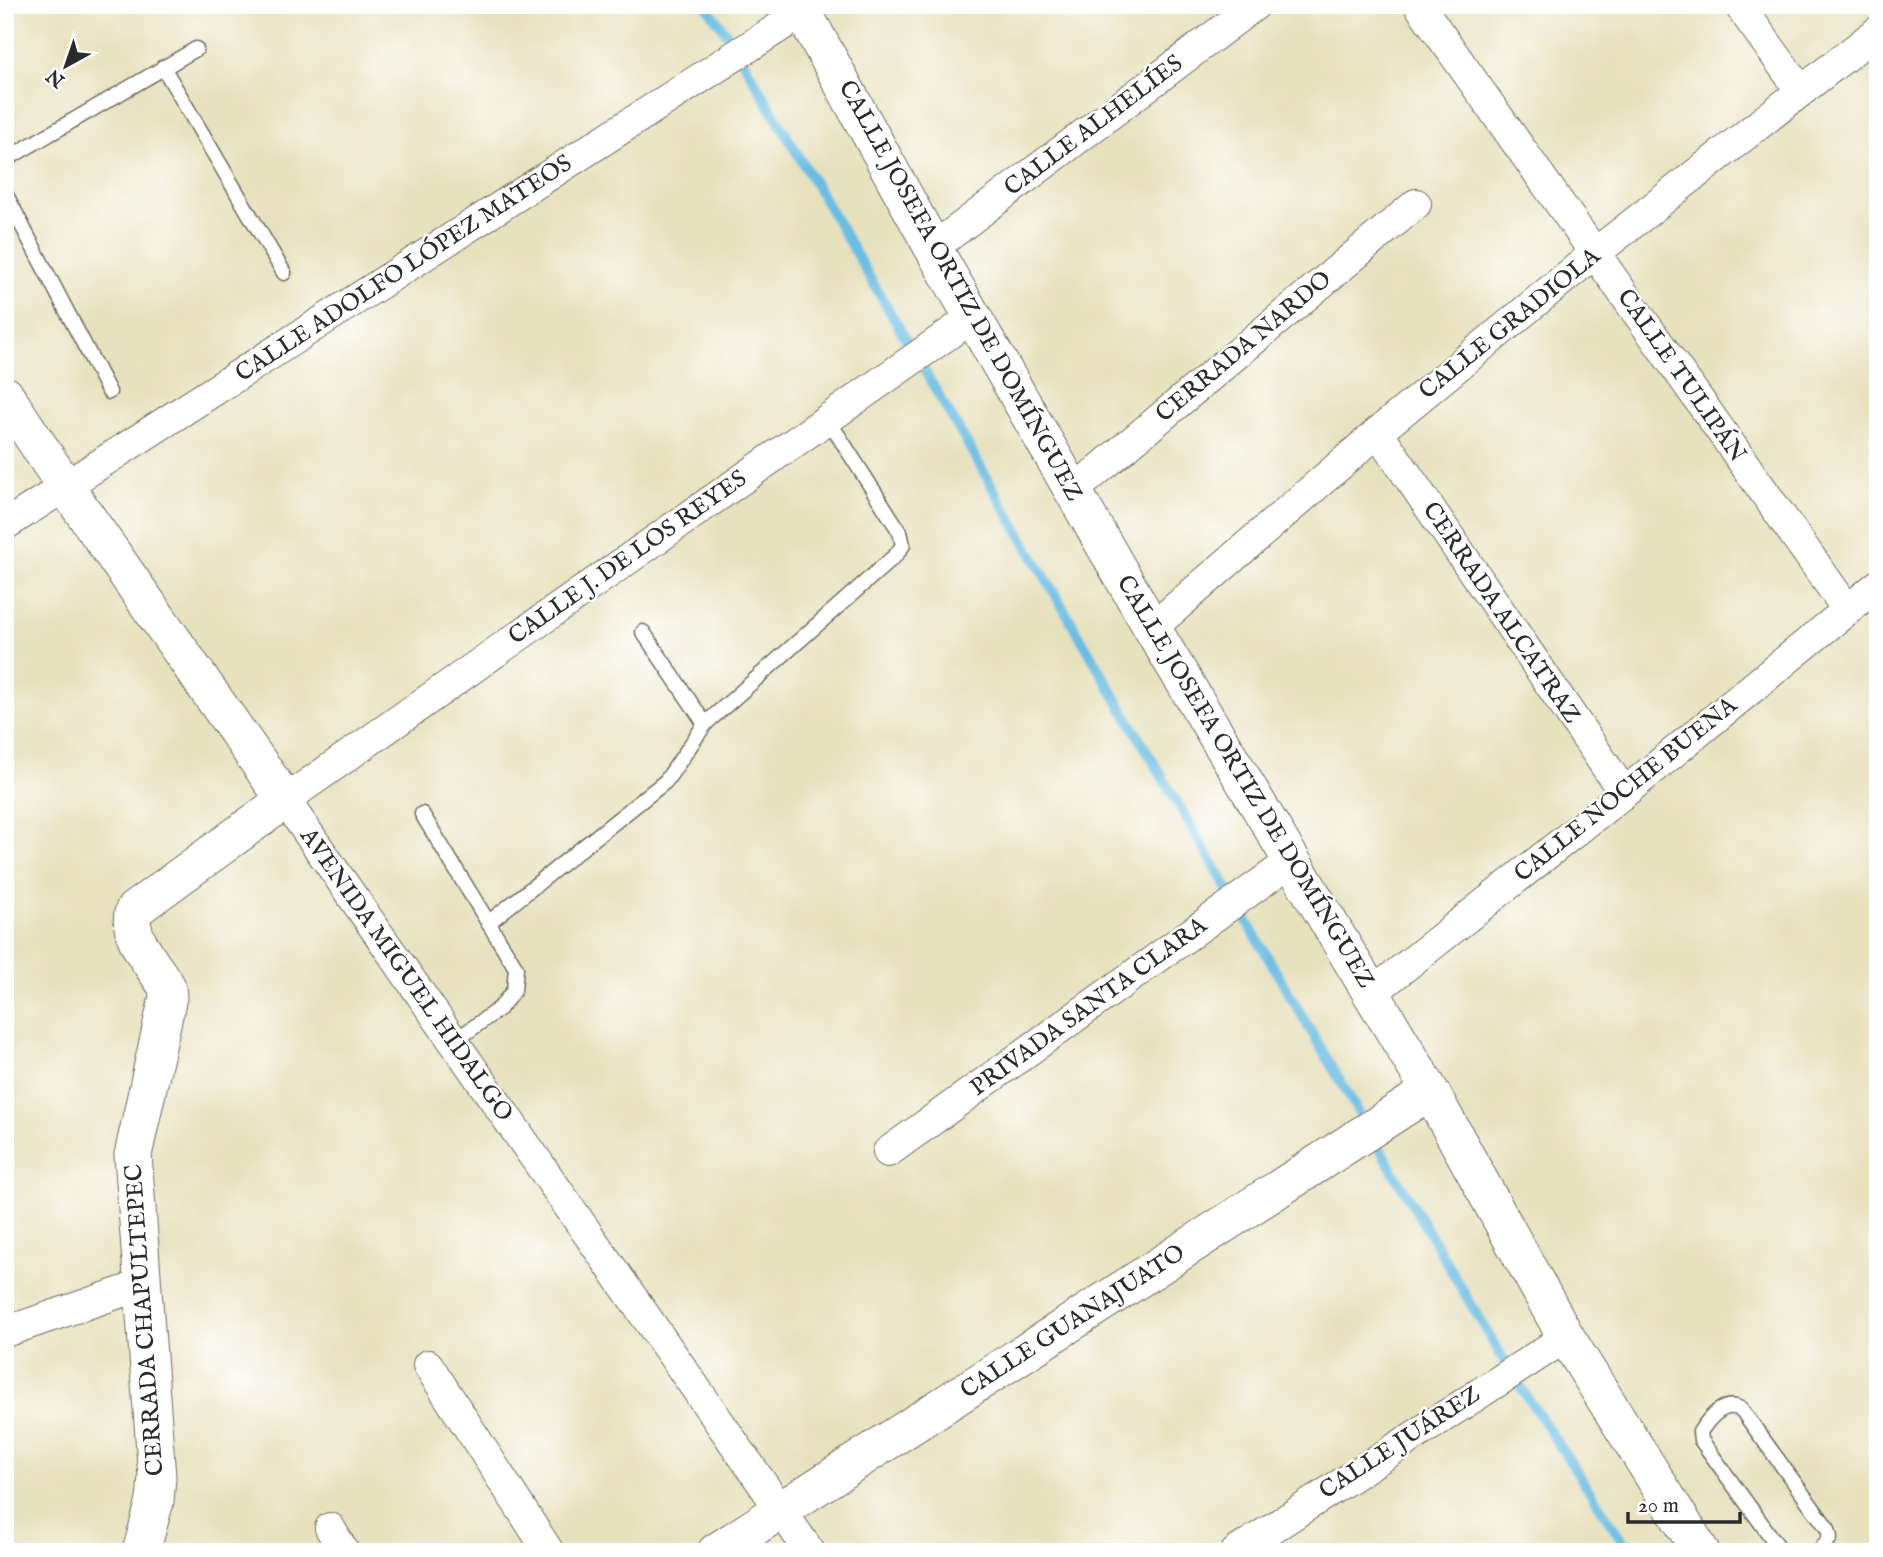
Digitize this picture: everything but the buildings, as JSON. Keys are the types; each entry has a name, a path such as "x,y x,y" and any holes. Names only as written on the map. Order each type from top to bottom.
{"street":[{"name":"CALLE ALHELÍES","path":"933,248 1255,5"},
{"name":"CALLE TULIPÁN","path":"1419,5 1847,609"},
{"path":"1740,5 1801,91"},
{"name":"CALLE JOSEFA ORTIZ DE DOMÍNGUEZ","path":"801,8 933,248 959,327 1073,491 1290,862 1430,1091 1566,1337 1701,1552"},
{"name":"CALLE ADOLFO LÓPEZ MATEOS","path":"5,525 761,40 801,8"},
{"name":"CALLE GRADIOLA","path":"1152,628 1378,432 1594,254 1878,31"},
{"name":"CERRADA NARDO","path":"1073,491 1416,204"},
{"name":"CALLE J. DE LOS REYES","path":"285,800 959,327"},
{"name":"AVENIDA MIGUEL HIDALGO","path":"5,395 65,486 452,1043 810,1552"},
{"name":"CERRADA ALCATRAZ","path":"1378,432 1624,793"},
{"name":"CALLE NOCHE BUENA","path":"1372,993 1624,793 1878,585"},
{"name":"CERRADA CHAPULTEPEC","path":"141,1552 156,1501 157,1477 145,1284 133,1154 168,997 167,988 133,930 131,919 134,910 285,800"},
{"name":"PRIVADA SANTA CLARA","path":"888,1152 1290,862"},
{"name":"CALLE GUANAJUATO","path":"716,1552 1350,1146 1430,1091"},
{"path":"5,1332 145,1284"},
{"name":"CALLE JUÁREZ","path":"1236,1552 1566,1337"},
{"path":"428,1365 549,1552"}],"lane":[{"path":"5,160 196,49"},
{"path":"163,66 284,273"},
{"path":"5,193 109,392"},
{"path":"488,923 666,781 705,724 896,555 903,545 900,532 827,418"},
{"path":"643,632 705,724"},
{"path":"422,814 516,968 514,990 500,1008 452,1043"},
{"path":"1782,1552 1701,1440 1700,1432 1705,1424 1724,1406 1733,1405 1741,1409 1828,1529 1830,1538 1818,1552"}],"waterway":[{"path":"706,5 729,37 1510,1371 1630,1552"}]}
